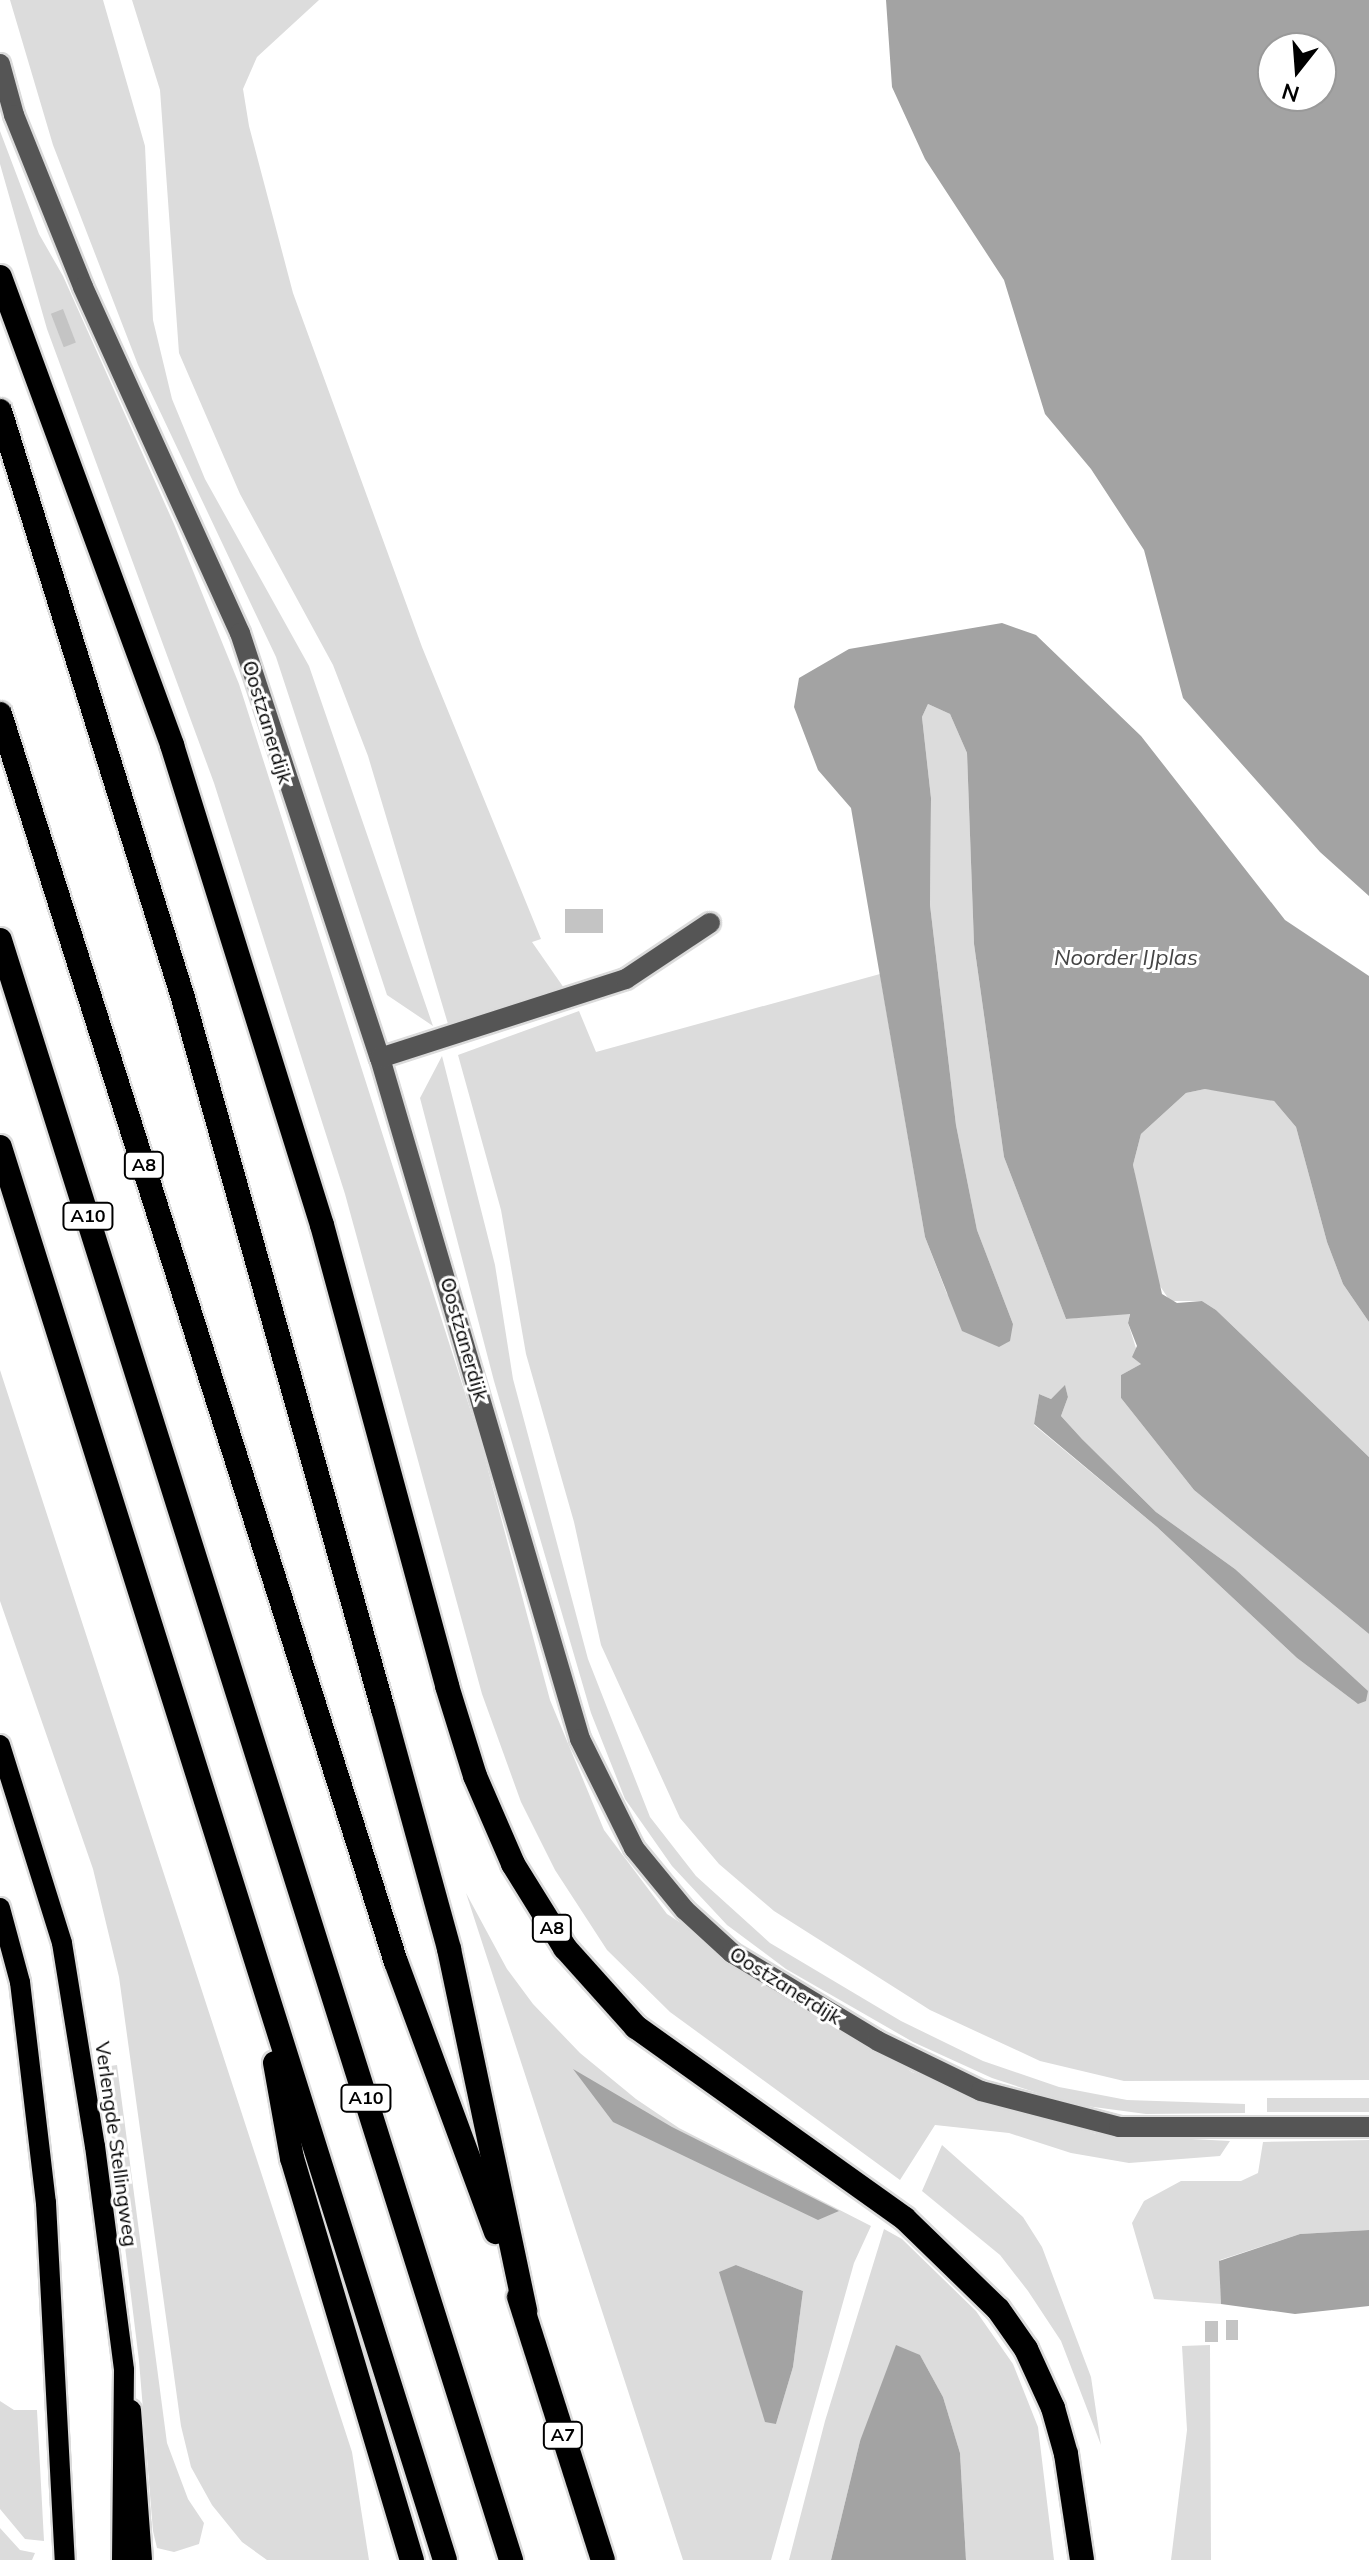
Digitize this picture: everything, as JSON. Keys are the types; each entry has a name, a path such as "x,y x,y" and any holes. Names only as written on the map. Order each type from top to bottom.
{"highway":[{"name":"A8","path":"0,277 172,745 322,1225 447,1686 475,1776 513,1864 565,1948 636,2027 905,2219 998,2309 1026,2349 1053,2408 1074,2502 1082,2560"},
{"path":"0,411 183,998 383,1709 449,1949 525,2311"},
{"name":"A8","path":"0,714 396,1962 525,2311"},
{"name":"A10","path":"0,940 511,2560"},
{"path":"0,1147 445,2560"},
{"path":"259,1970 292,2158 412,2560"},
{"name":"A7","path":"525,2311 603,2560"},
{"name":"A8","path":"1069,2560 1074,2502"}],"main road":[{"name":"Verlengde Stellingweg","path":"0,1745 62,1943 124,2370 122,2560"},
{"path":"0,1908 20,1982 46,2203 65,2560"},
{"path":"124,2370 137,2444 142,2560"}],"street":[{"name":"Oostzanerdijk","path":"0,64 14,115 83,287 240,633 380,1058 580,1739 608,1804 660,1882 707,1931 757,1970 878,2041 981,2091 1119,2127 1369,2127"},
{"path":"380,1058 626,979 710,923"}],"shaded area":[{"path":"10,0 103,0 145,146 153,320 172,399 205,479 309,666 433,1026 387,995 276,657 138,365 53,145"},
{"path":"132,0 319,0 257,57 243,89 249,126 293,293 422,647 541,939 532,942 564,988 448,1024 368,756 333,665 240,494 179,353 160,90"},
{"path":"0,131 39,234 63,276 174,524 239,684 480,1440 550,1700 604,1830 667,1914 912,2072 1096,2134 1230,2141 1220,2156 1129,2163 1071,2153 1009,2133 935,2125 900,2180 670,2012 607,1950 555,1870 521,1802 482,1694 345,1194 214,783 47,329 0,164"},
{"path":"928,704 950,714 967,753 974,944 1004,1157 1066,1319 1130,1313 1128,1323 1141,1364 1121,1375 1121,1398 1194,1490 1369,1634 1369,2080 1124,2081 1040,2061 930,2010 774,1911 719,1864 680,1818 601,1645 574,1522 526,1354 501,1210 458,1055 579,1011 596,1052 880,974 925,1237 947,1294 1013,1324 977,1230 956,1125 930,905 931,798 922,717","holes":["1065,1386 1068,1397 1061,1416 1082,1439 1156,1512 1235,1569 1358,1704 1297,1658 1157,1527 1034,1425 1039,1394 1051,1399"]},
{"path":"442,1056 495,1265 513,1379 588,1659 650,1817 696,1876 770,1943 901,2021 983,2061 1059,2087 1127,2100 1245,2104 1245,2113 1146,2114 1071,2104 992,2078 913,2042 786,1969 727,1925 672,1866 625,1799 591,1713 494,1381 420,1098"},
{"path":"1205,1089 1262,1095 1274,1101 1296,1127 1327,1242 1343,1284 1369,1322 1369,1457 1216,1310 1202,1301 1170,1301 1154,1277 1133,1165 1141,1134 1186,1093"},
{"path":"0,1370 352,2452 369,2560 267,2560 242,2542 212,2505 191,2467 181,2426 119,1977 93,1869 0,1601"},
{"path":"466,1893 507,1969 533,2004 580,2053 636,2099 679,2128 871,2226 854,2263 771,2560 683,2560","holes":["736,2265 803,2291 793,2367 776,2424"]},
{"path":"117,2065 167,2443 188,2499 204,2523 199,2544 174,2552 157,2548 153,2531 139,2361 103,2067"},
{"path":"1267,2098 1369,2098 1369,2112 1267,2112"},
{"path":"1369,2140 1369,2230 1300,2234 1220,2260 1221,2304 1154,2299 1132,2223 1144,2201 1181,2181 1241,2181 1258,2173 1263,2142"},
{"path":"942,2145 1023,2217 1042,2247 1091,2377 1101,2445 1061,2341 1028,2291 1000,2255 922,2191"},
{"path":"884,2229 902,2239 976,2311 1013,2364 1038,2427 1054,2560 966,2560 960,2453 943,2397 920,2355 860,2441 831,2560 789,2560 825,2421"},
{"path":"1210,2345 1211,2560 1171,2560 1187,2430 1182,2346"},
{"path":"0,2401 14,2410 37,2410 44,2541 25,2539 0,2509"},
{"path":"0,2528 20,2550 35,2553 32,2560 0,2560"}],"water":[{"path":"886,0 1369,0 1369,896 1320,852 1183,698 1144,550 1091,469 1045,414 1004,280 925,159 892,87"},
{"name":"Noorder IJplas","path":"1002,623 1036,635 1141,736 1285,920 1369,976 1369,1322 1343,1284 1327,1242 1296,1127 1274,1101 1205,1089 1186,1093 1141,1134 1133,1165 1162,1294 1177,1303 1202,1301 1216,1310 1369,1457 1369,1634 1194,1490 1121,1398 1121,1375 1141,1364 1132,1357 1137,1346 1128,1323 1130,1314 1066,1319 1004,1157 974,944 967,753 950,714 928,704 922,717 931,798 930,905 956,1125 977,1230 1013,1324 1010,1341 999,1347 962,1331 925,1237 851,808 818,770 794,707 799,678 849,649"},
{"path":"1065,1385 1068,1397 1061,1416 1082,1439 1156,1512 1235,1569 1368,1691 1366,1701 1358,1704 1297,1658 1157,1527 1034,1424 1039,1394 1051,1399"},
{"path":"573,2069 672,2127 839,2211 818,2220 613,2122"},
{"path":"1369,2230 1369,2306 1295,2314 1221,2304 1219,2261 1300,2234"},
{"path":"736,2265 803,2291 793,2367 776,2424 765,2422 719,2272"},
{"path":"896,2345 920,2355 943,2397 960,2453 966,2560 831,2560 860,2441"}],"building":[{"path":"63,309 76,343 64,347 51,314"},
{"path":"565,909 603,909 603,933 565,933"},
{"path":"1226,2320 1238,2320 1238,2340 1226,2340"},
{"path":"1205,2321 1218,2321 1218,2342 1205,2342"}]}
